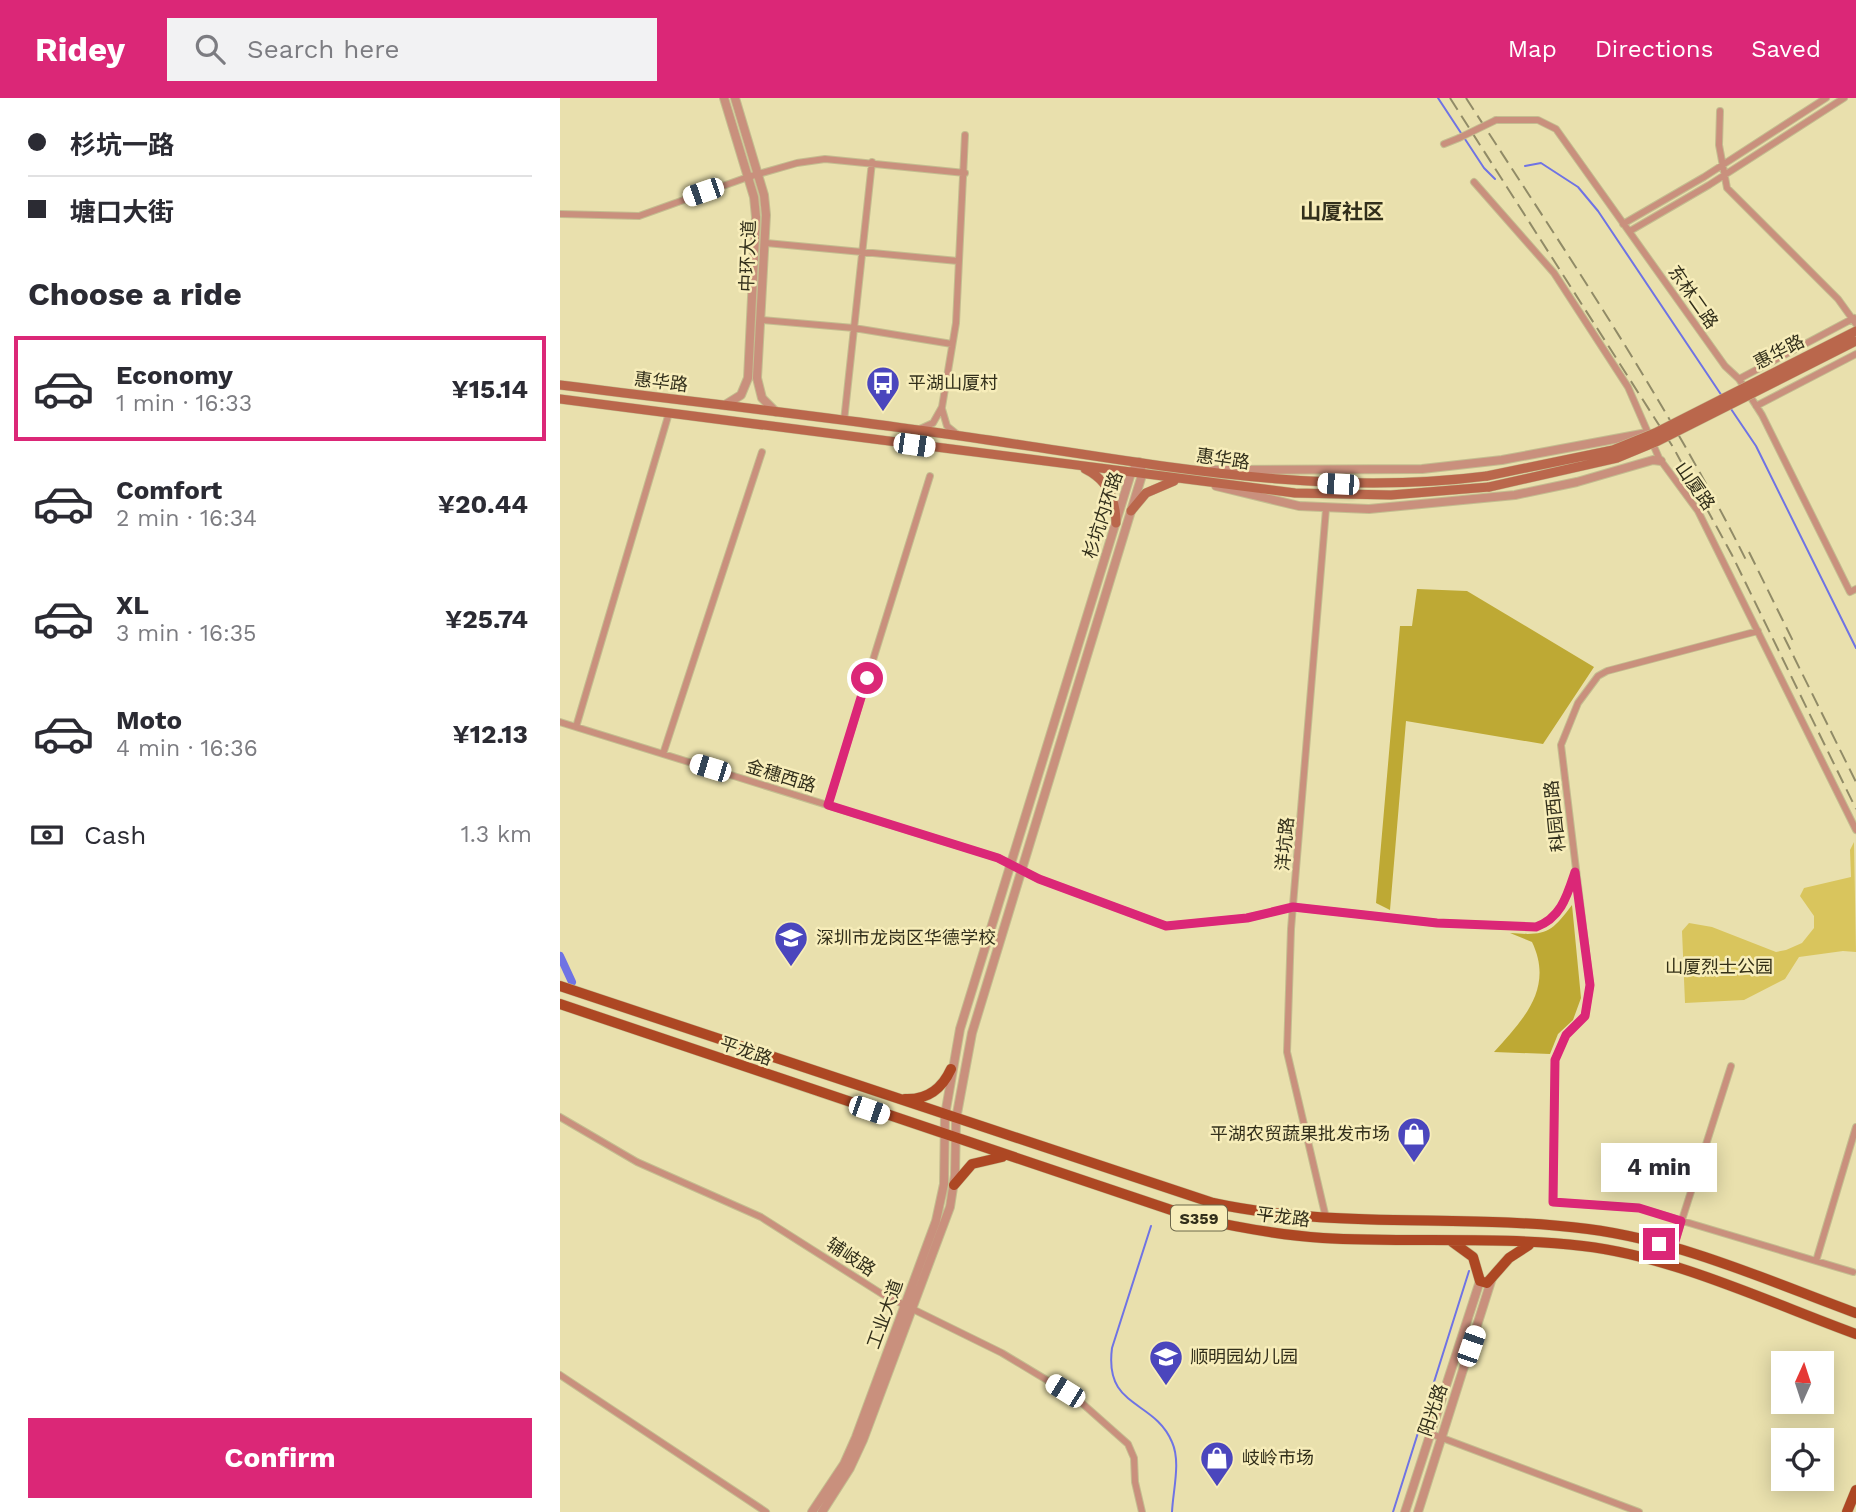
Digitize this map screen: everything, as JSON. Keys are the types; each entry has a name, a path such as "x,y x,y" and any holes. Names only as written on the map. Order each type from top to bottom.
{"main road":[{"name":"惠华路","path":"560,398 1181,480 1338,495 1441,492 1613,450 1655,433 1856,331"},
{"name":"惠华路","path":"560,385 959,435 1254,479 1338,484 1488,482 1587,467 1637,450 1856,341"},
{"path":"1080,467 1093,473 1110,490 1114,500 1116,523"},
{"path":"1131,510 1156,486 1181,480"},
{"name":"平龙路","path":"563,987 1213,1203 1281,1216 1326,1220 1508,1224 1585,1229 1636,1237 1856,1313"},
{"name":"平龙路","path":"560,1004 1016,1159 1158,1206 1224,1224 1322,1238 1540,1243 1603,1249 1646,1258 1856,1334"},
{"path":"897,1098 910,1099 932,1093 947,1080 951,1069"},
{"path":"954,1185 966,1169 980,1161 997,1157 1016,1159"},
{"path":"1445,1240 1461,1246 1474,1257 1480,1281 1487,1283 1516,1251 1540,1243"},
{"path":"1847,1512 1856,1490"}],"street":[{"name":"中环大道","path":"722,405 741,395 748,378 756,225 748,177 724,98"},
{"name":"中环大道","path":"735,98 758,175 766,215 758,389 767,406 776,412"},
{"path":"1623,224 1723,165 1826,98"},
{"path":"1630,231 1725,175 1844,98"},
{"path":"1720,111 1719,145 1727,188 1838,299 1855,320 1739,379"},
{"name":"东林二路","path":"1444,144 1496,120 1538,120 1556,129 1604,201 1630,231 1725,366 1739,379 1756,406 1853,590"},
{"path":"915,430 933,423 942,407 958,309 965,135"},
{"path":"560,214 639,216 748,177 797,163 825,159 965,173"},
{"path":"844,422 872,162"},
{"name":"山厦路","path":"1474,182 1554,273 1628,387 1661,461 1698,511 1856,830"},
{"path":"766,243 958,261"},
{"path":"761,320 854,328 952,344"},
{"path":"1756,406 1856,354"},
{"path":"942,407 947,426 959,435"},
{"path":"576,727 670,413"},
{"path":"1202,471 1250,468 1422,469 1503,460 1647,433"},
{"path":"663,754 762,452"},
{"path":"1200,482 1268,499 1326,509 1474,501 1565,484 1653,460 1661,461"},
{"name":"杉坑内环路","path":"945,1115 960,1029 1009,864 1131,474 1139,462"},
{"name":"杉坑内环路","path":"956,1118 972,1033 1142,475 1139,462"},
{"path":"828,805 930,476"},
{"name":"洋坑路","path":"1326,509 1293,907 1287,1052 1326,1220"},
{"name":"科园西路","path":"1681,1221 1639,1208 1553,1202 1555,1060 1566,1035 1585,1016 1590,985 1561,745 1578,703 1607,671 1758,631"},
{"name":"金穗西路","path":"560,722 1009,864 1166,926 1247,918 1293,907 1437,923 1536,927 1549,922 1557,914 1575,872"},
{"path":"1673,1248 1731,1066"},
{"name":"工业大道","path":"822,1512 850,1468 863,1440 939,1211 944,1184 945,1115"},
{"name":"辅岐路","path":"560,1117 637,1162 761,1217 909,1307 1002,1353 1055,1385 1124,1438 1134,1458 1135,1482 1142,1512"},
{"name":"工业大道","path":"813,1512 850,1452 946,1220 954,1185 956,1118"},
{"path":"1816,1261 1856,1127"},
{"path":"1681,1221 1853,1272"},
{"name":"阳光路","path":"1418,1512 1492,1278"},
{"name":"阳光路","path":"1405,1512 1480,1281"},
{"path":"560,1375 766,1512"},
{"path":"1429,1433 1639,1512"}],"green space":[{"name":"山厦烈士公园","path":"1854,842 1856,952 1843,951 1799,957 1785,979 1744,1000 1685,1003 1682,931 1689,923 1712,927 1776,952 1802,943 1814,928 1814,916 1800,896 1804,888 1851,877 1850,850"}],"shaded area":[{"path":"1417,589 1467,591 1594,667 1543,744 1406,721 1390,910 1376,903 1400,626 1412,626"},
{"path":"1572,905 1581,998 1573,1020 1558,1034 1550,1054 1494,1052 1525,1015 1538,988 1540,974 1532,942 1510,933 1532,934 1547,931 1559,922"}],"waterway":[{"path":"1438,98 1484,168 1495,179"},
{"path":"1525,166 1541,163 1578,187 1598,211 1722,396"},
{"path":"1731,409 1756,446 1856,648"},
{"path":"560,956 572,982"},
{"path":"1151,1226 1112,1348 1112,1368 1115,1382 1123,1393 1154,1418 1172,1442 1176,1458 1172,1512"},
{"path":"1393,1512 1469,1271"}],"railway":[{"path":"1450,98 1673,447 1732,555 1856,809"},
{"path":"1466,98 1649,385 1717,503 1748,564"},
{"path":"1749,552 1794,643"},
{"path":"1784,637 1856,782"}],"place":[{"name":"平湖山厦村","path":"883,413"},
{"name":"深圳市龙岗区华德学校","path":"791,968"},
{"name":"平湖农贸蔬果批发市场","path":"1414,1164"},
{"name":"顺明园幼儿园","path":"1166,1387"},
{"name":"岐岭市场","path":"1217,1488"}],"district":[{"name":"山厦社区","path":"1342,212"}],"route":[{"path":"867,678 828,805 998,858 1039,879 1166,926 1247,918 1293,907 1437,923 1536,927 1549,922 1557,914 1567,897 1575,872 1590,985 1589,1003 1585,1016 1566,1035 1555,1060 1553,1202 1612,1204 1639,1208 1681,1221 1673,1248 1659,1244"}]}
